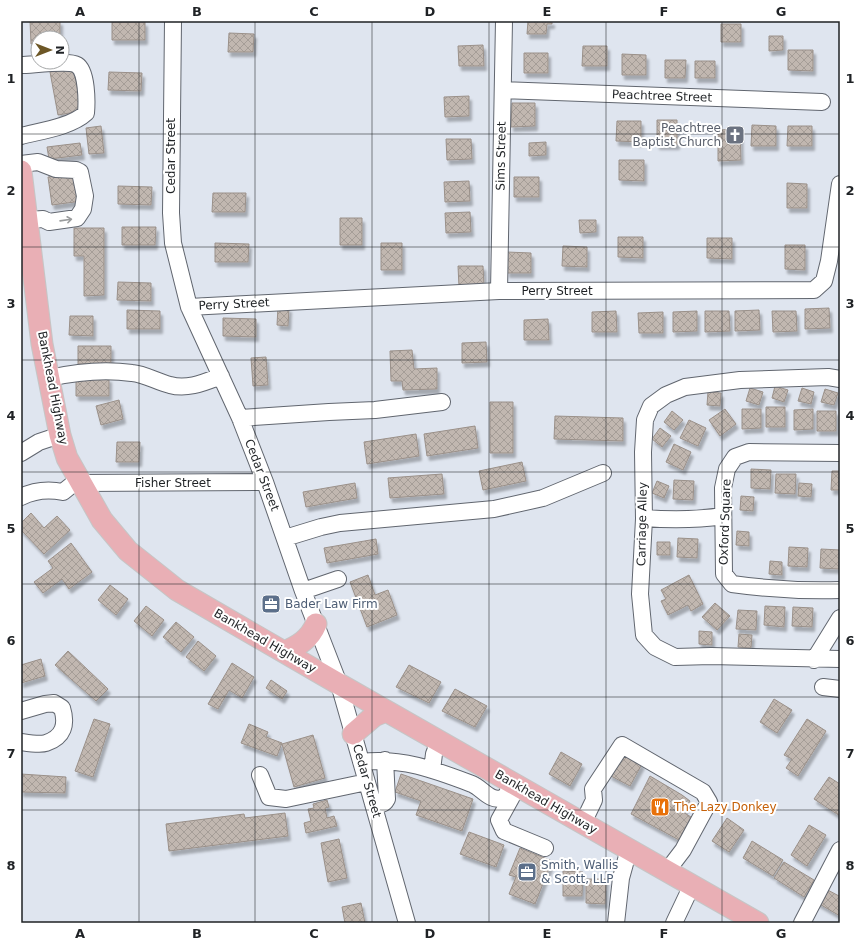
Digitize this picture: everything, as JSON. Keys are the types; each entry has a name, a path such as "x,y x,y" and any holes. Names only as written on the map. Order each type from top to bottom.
{"main road":[{"name":"Bankhead Highway","path":"21,171 28,220 28,282 60,435 67,458 102,520 128,551 177,590 758,923"},
{"path":"284,652 299,645 309,637 316,624"},
{"path":"353,734 374,716 386,711"}],"street":[{"name":"Cedar Street","path":"173,21 171,213 173,243 189,306 240,418 339,684 407,923"},
{"name":"Sims Street","path":"499,291 504,21"},
{"path":"21,65 76,64 82,69 87,102 86,113 80,118 21,136"},
{"name":"Peachtree Street","path":"503,90 822,102"},
{"path":"21,164 38,162 56,169 76,170 80,172 82,177 84,196 83,209 77,218 49,222 43,219 28,220"},
{"name":"Perry Street","path":"189,306 499,291 814,290 824,281 830,261 840,184"},
{"path":"49,378 92,372 133,373 171,386 191,386 221,376"},
{"name":"Carriage Alley","path":"840,379 828,377 740,380 685,387 666,396 651,406 645,420 643,452 644,518 640,594 644,635 655,647 675,657 711,656 814,660 840,659"},
{"path":"240,418 376,410 442,402"},
{"path":"21,453 39,442 60,435"},
{"name":"Oxford Square","path":"840,453 749,452 735,457 727,469 723,488 724,574 732,584 803,591 840,590"},
{"path":"285,538 340,523 494,509 543,498 603,473"},
{"path":"21,497 38,491 50,490 63,492 80,481"},
{"name":"Fisher Street","path":"80,481 265,482"},
{"path":"644,518 697,520 723,516"},
{"path":"303,590 338,579"},
{"path":"814,660 840,618"},
{"path":"21,711 54,703 62,708 65,718 64,729 57,737 45,744 21,742"},
{"path":"432,770 439,741"},
{"path":"583,823 594,800 593,790 622,745 703,792 709,802 683,850 667,870"},
{"path":"373,804 381,805 385,803 387,798 385,760"},
{"path":"361,762 385,760 412,764 477,786 490,796 497,798 502,798 506,795 514,784"},
{"path":"260,775 269,797 286,799 367,782"},
{"path":"514,784 499,820 504,831 545,848"},
{"path":"616,923 621,878 629,849"},
{"path":"802,923 840,850"},
{"path":"674,923 692,885"}],"building":[{"path":"30,21 60,21 60,30 30,30"},
{"path":"528,21 552,21 552,24 547,24 546,34 527,34"},
{"path":"112,22 145,22 145,40 112,40"},
{"path":"721,24 741,24 741,42 721,42"},
{"path":"229,33 254,34 253,52 228,52"},
{"path":"769,36 783,36 783,50 769,51"},
{"path":"483,45 484,66 459,66 458,46"},
{"path":"583,46 607,46 607,66 582,66"},
{"path":"788,50 813,50 813,71 788,70"},
{"path":"524,53 548,53 548,73 524,73"},
{"path":"622,54 646,55 646,75 622,75"},
{"path":"665,60 686,60 685,78 665,78"},
{"path":"695,61 715,61 715,78 695,78"},
{"path":"74,68 81,111 58,115 50,72 70,70"},
{"path":"109,72 142,73 141,91 108,90"},
{"path":"469,96 469,116 445,117 444,97"},
{"path":"512,103 535,103 535,126 511,127"},
{"path":"657,120 677,120 677,145 657,145"},
{"path":"617,121 641,121 641,142 616,141"},
{"path":"752,125 776,126 776,146 751,146"},
{"path":"101,126 104,153 89,154 86,128"},
{"path":"788,126 812,126 812,146 787,146"},
{"path":"740,129 741,160 718,161 718,130"},
{"path":"446,139 471,139 472,159 447,160"},
{"path":"546,142 546,155 529,156 529,143"},
{"path":"80,143 82,155 49,159 47,147"},
{"path":"619,160 644,160 644,181 619,180"},
{"path":"79,173 82,201 52,205 48,177"},
{"path":"514,177 539,177 539,197 514,197"},
{"path":"469,181 470,201 445,202 444,182"},
{"path":"787,183 807,184 807,208 787,208"},
{"path":"118,186 152,187 151,205 118,204"},
{"path":"213,193 246,193 245,212 212,212"},
{"path":"470,212 471,232 446,233 445,213"},
{"path":"340,218 362,218 362,245 340,245"},
{"path":"579,220 596,220 596,232 580,233"},
{"path":"122,227 156,227 155,245 122,245"},
{"path":"74,228 104,228 104,295 84,296 84,256 74,256"},
{"path":"618,237 643,237 643,258 618,257"},
{"path":"707,238 732,238 732,259 707,258"},
{"path":"215,243 249,244 248,262 215,262"},
{"path":"381,243 402,243 402,270 381,270"},
{"path":"785,245 805,245 805,270 785,269"},
{"path":"563,246 587,247 587,267 562,266"},
{"path":"507,252 531,253 531,273 507,273"},
{"path":"458,266 483,266 484,286 459,287"},
{"path":"118,282 151,283 151,301 117,300"},
{"path":"278,307 289,308 288,326 277,325"},
{"path":"829,308 830,328 805,329 805,309"},
{"path":"127,310 160,311 160,329 127,329"},
{"path":"759,310 760,330 735,331 735,311"},
{"path":"616,311 617,332 592,332 592,312"},
{"path":"697,311 697,331 673,332 673,312"},
{"path":"705,311 729,311 730,331 705,332"},
{"path":"772,311 796,311 797,331 773,332"},
{"path":"663,312 663,333 639,333 638,313"},
{"path":"70,316 93,316 93,336 69,335"},
{"path":"223,318 256,319 256,337 223,336"},
{"path":"548,319 549,340 524,340 524,320"},
{"path":"486,342 487,362 462,363 462,343"},
{"path":"78,346 111,346 111,364 78,364"},
{"path":"412,350 414,369 437,368 437,389 403,390 402,381 391,381 390,351"},
{"path":"266,357 268,385 253,386 251,358"},
{"path":"76,377 109,378 109,396 76,396"},
{"path":"775,386 788,390 784,402 772,398"},
{"path":"750,388 763,392 759,405 746,401"},
{"path":"802,388 814,392 811,404 798,401"},
{"path":"825,389 838,393 834,405 821,402"},
{"path":"708,392 721,393 720,406 707,405"},
{"path":"119,400 123,419 101,425 96,406"},
{"path":"490,402 513,402 513,453 490,453"},
{"path":"766,407 785,407 785,427 766,427"},
{"path":"725,409 736,424 720,436 709,420"},
{"path":"742,409 761,409 761,428 742,429"},
{"path":"813,409 813,429 794,430 794,410"},
{"path":"672,411 683,420 674,430 664,422"},
{"path":"817,411 836,411 836,431 817,431"},
{"path":"555,416 623,418 623,441 554,439"},
{"path":"689,420 706,428 698,446 680,438"},
{"path":"475,426 478,448 427,456 424,434"},
{"path":"660,428 671,436 662,447 652,439"},
{"path":"416,434 419,456 367,464 364,442"},
{"path":"117,442 140,442 139,462 116,462"},
{"path":"674,444 691,452 683,470 666,462"},
{"path":"522,462 526,481 483,490 479,471"},
{"path":"751,469 771,470 770,489 751,488"},
{"path":"832,471 840,471 840,490 831,490"},
{"path":"442,474 444,494 390,498 388,478"},
{"path":"776,474 796,474 795,494 775,493"},
{"path":"674,480 694,481 693,500 673,499"},
{"path":"657,481 669,486 664,498 652,493"},
{"path":"355,483 357,498 306,507 303,492"},
{"path":"799,483 812,484 811,497 798,496"},
{"path":"741,496 754,497 753,511 740,510"},
{"path":"31,513 44,528 57,516 70,530 44,554 21,530 21,523"},
{"path":"737,531 749,532 749,546 736,545"},
{"path":"678,538 698,539 697,558 677,557"},
{"path":"376,539 378,554 327,563 324,548"},
{"path":"657,542 670,542 670,555 657,555"},
{"path":"71,543 92,572 69,589 62,579 43,593 34,582 53,568 48,561"},
{"path":"789,547 808,548 807,567 788,566"},
{"path":"821,549 840,550 839,569 820,568"},
{"path":"770,561 782,562 782,575 769,574"},
{"path":"368,575 375,595 388,590 397,615 367,627 350,582"},
{"path":"689,575 703,604 691,611 688,605 668,615 661,601 666,599 661,590"},
{"path":"110,585 128,599 116,615 98,600"},
{"path":"715,603 730,616 717,630 702,617"},
{"path":"146,606 164,620 152,636 134,621"},
{"path":"765,606 785,607 784,627 764,625"},
{"path":"793,607 813,608 812,627 792,626"},
{"path":"738,610 757,611 756,630 736,629"},
{"path":"176,622 194,637 181,652 163,637"},
{"path":"699,631 712,632 712,645 699,644"},
{"path":"739,634 752,635 751,648 738,647"},
{"path":"198,641 216,656 204,671 186,657"},
{"path":"68,651 108,689 96,701 55,665"},
{"path":"41,659 45,676 21,683 21,665"},
{"path":"232,663 254,677 242,698 229,690 218,709 208,704"},
{"path":"409,665 441,682 429,703 396,687"},
{"path":"271,680 287,691 282,699 266,688"},
{"path":"455,689 487,706 475,727 442,711"},
{"path":"774,699 792,710 777,733 760,722"},
{"path":"94,719 110,724 93,777 75,771"},
{"path":"807,719 826,731 798,776 786,768 792,759 784,755"},
{"path":"249,724 268,732 266,737 282,743 277,756 241,743"},
{"path":"313,735 325,778 294,787 282,744"},
{"path":"561,752 582,764 570,786 549,774"},
{"path":"621,752 642,764 630,786 609,775"},
{"path":"21,774 66,777 65,793 21,792"},
{"path":"401,774 473,799 462,831 416,815 421,801 395,792"},
{"name":"The Lazy Donkey","path":"650,776 690,801 683,812 691,817 679,840 631,814"},
{"path":"829,777 840,784 840,816 814,799"},
{"path":"327,800 329,807 325,808 327,818 334,816 337,826 306,833 304,823 311,821 308,809 314,808 313,804"},
{"path":"285,813 288,836 169,851 166,824 244,814 245,818"},
{"path":"727,818 744,830 729,852 712,841"},
{"path":"809,825 826,835 807,866 791,855"},
{"path":"469,832 504,845 496,867 460,854"},
{"path":"339,839 347,878 328,882 321,843"},
{"path":"752,841 783,860 773,876 743,858"},
{"path":"520,848 552,861 535,904 509,894 516,877 509,875"},
{"path":"784,862 814,880 804,897 774,878"},
{"path":"563,871 583,872 582,896 563,896"},
{"path":"586,879 606,879 605,904 586,903"},
{"path":"824,888 839,896 840,895 840,916 816,902"},
{"path":"361,903 365,923 345,923 342,907"}],"place":[{"name":"Peachtree Baptist Church","path":"735,135"},
{"name":"Bader Law Firm","path":"271,604"},
{"name":"The Lazy Donkey","path":"660,807"},
{"name":"Smith, Wallis & Scott, LLP","path":"527,872"}]}
